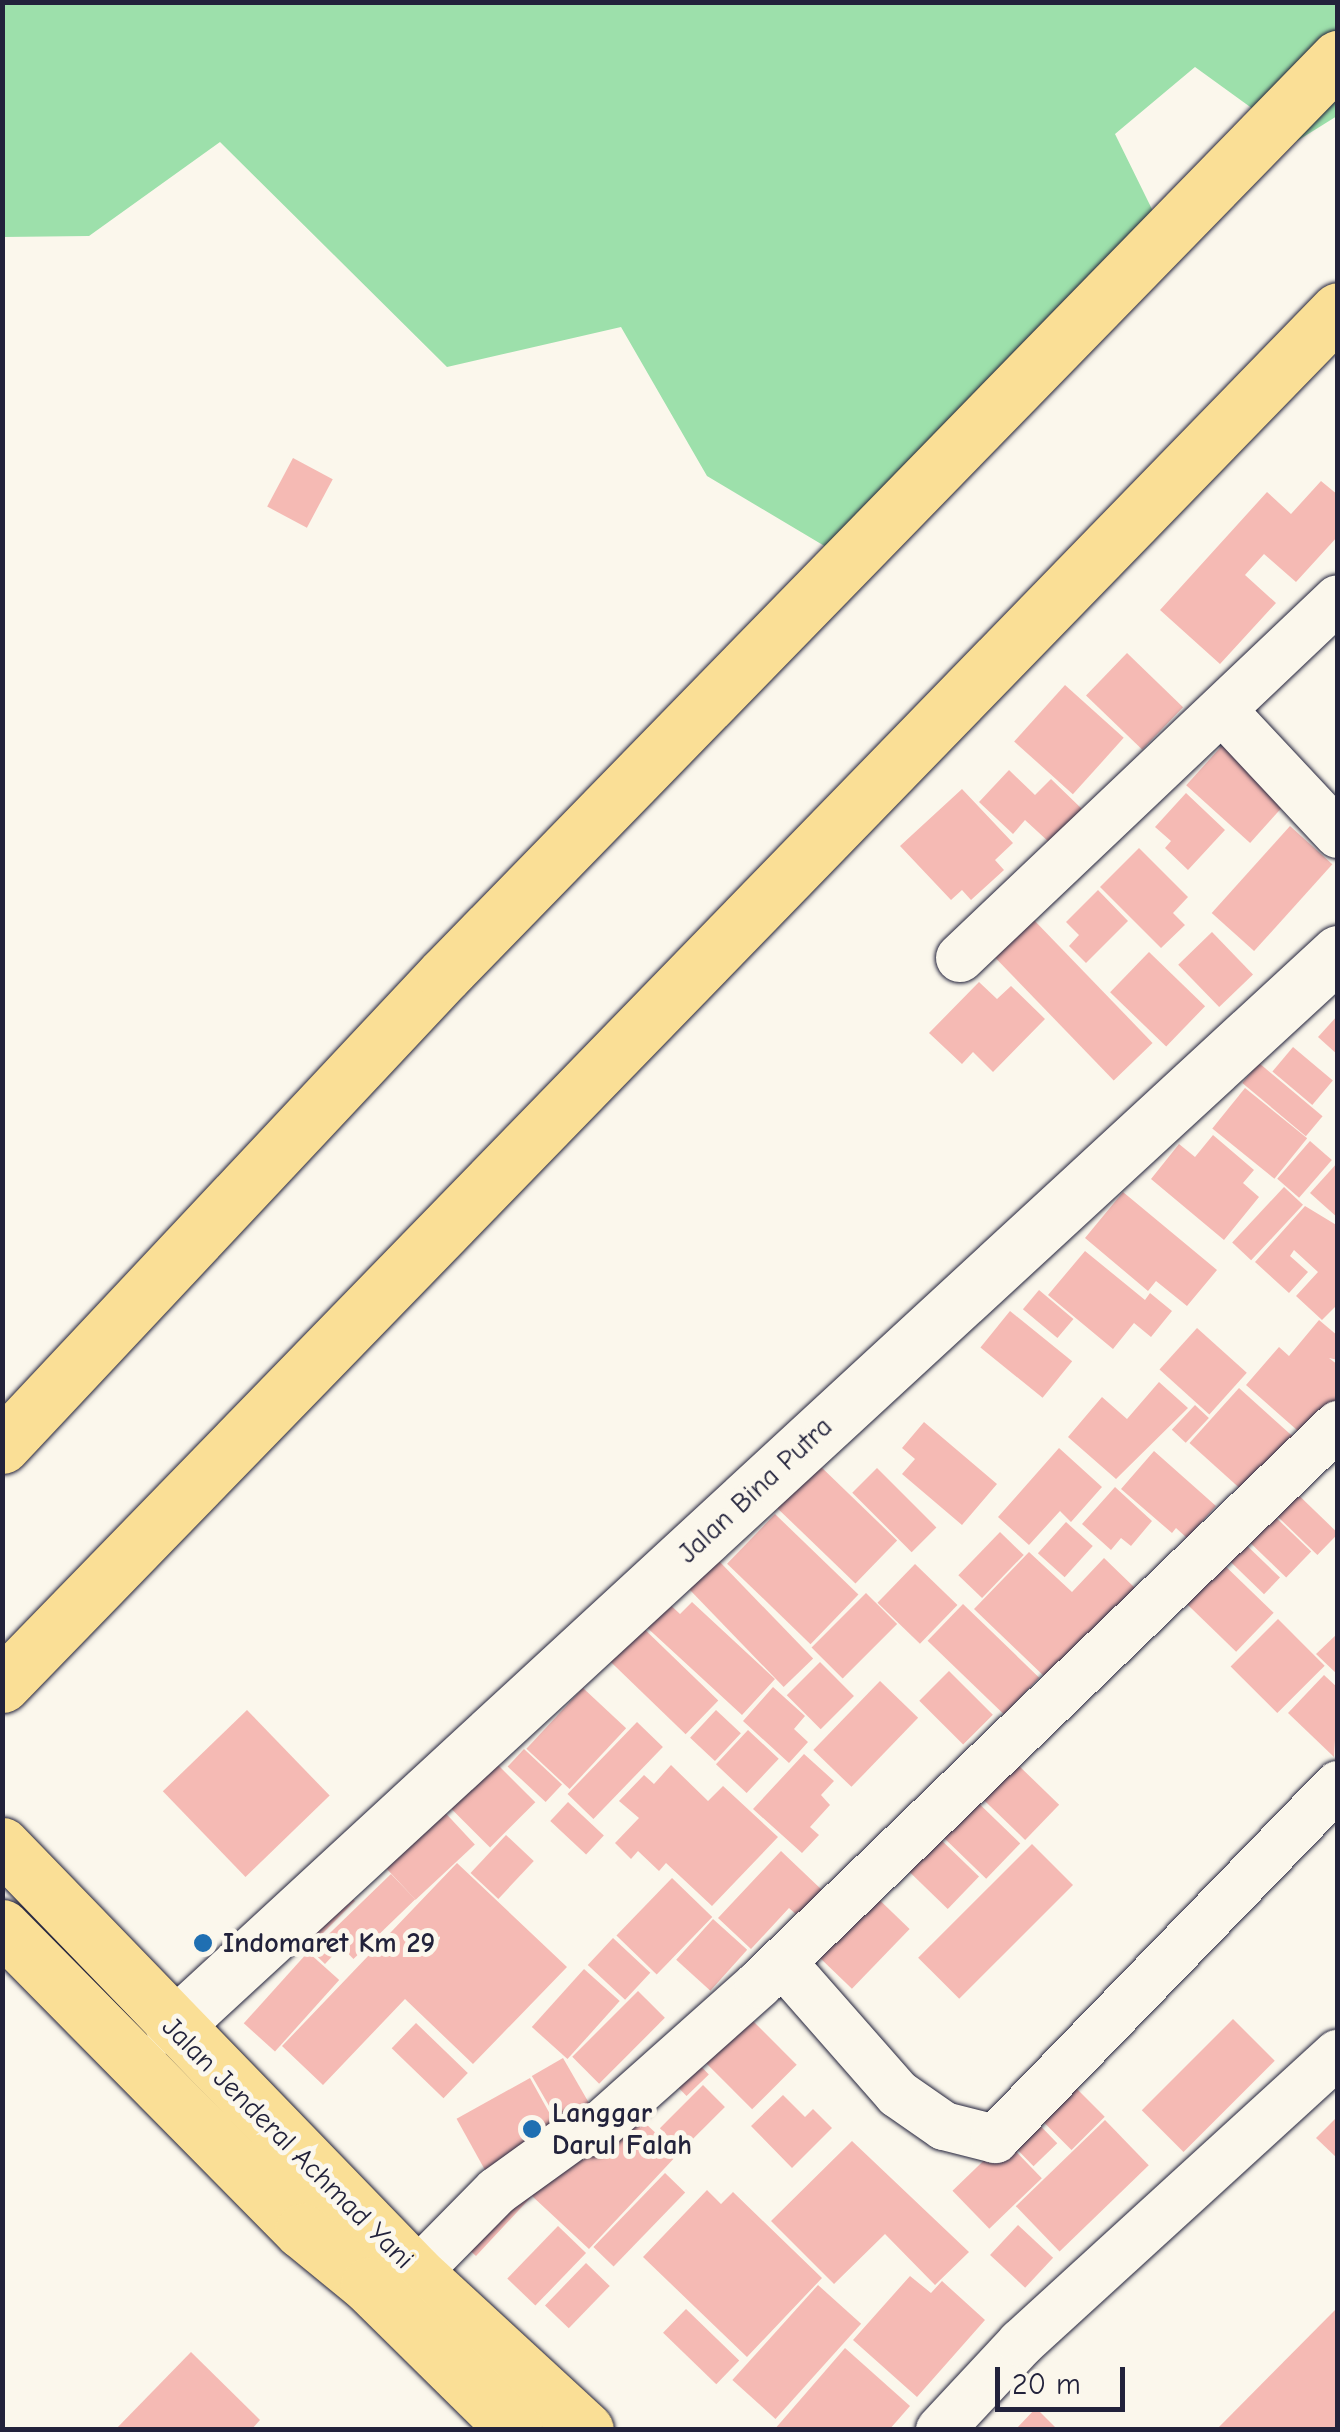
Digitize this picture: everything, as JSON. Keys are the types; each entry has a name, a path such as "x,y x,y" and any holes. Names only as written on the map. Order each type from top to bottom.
{"main road":[{"path":"2,1446 444,975 1338,58"},
{"path":"2,1685 1338,310"},
{"name":"Jalan Jenderal Achmad Yani","path":"2,1845 173,2028 416,2273 586,2430"},
{"name":"Jalan Jenderal Achmad Yani","path":"2,1927 302,2231 368,2284 515,2430"}],"street":[{"path":"960,958 1338,600"},
{"path":"1222,710 1338,834"},
{"name":"Jalan Bina Putra","path":"173,2028 1338,953"},
{"path":"416,2273 497,2190 576,2134 593,2132 782,1962 1338,1425"},
{"path":"782,1962 898,2094 944,2126 995,2139 1338,1785"},
{"path":"940,2430 1021,2343 1338,2054"}],"green space":[{"path":"2,3 1337,3 1337,116 1297,141 1195,67 1115,134 1175,256 853,563 707,476 621,327 447,367 220,142 89,236 3,237"}],"building":[{"path":"293,458 333,479 307,528 267,507"},
{"path":"1321,481 1338,495 1338,536 1296,582 1264,554 1245,575 1276,603 1220,664 1160,610 1267,492 1291,514"},
{"path":"1127,653 1183,707 1142,750 1086,695"},
{"path":"1065,685 1124,738 1073,794 1014,741"},
{"path":"1227,740 1291,798 1250,843 1186,785"},
{"path":"1009,770 1035,795 1051,779 1082,809 1050,843 1025,820 1013,834 979,802"},
{"path":"962,789 1013,843 995,860 1004,870 971,900 962,890 951,900 900,846"},
{"path":"1186,793 1225,830 1188,870 1165,848 1171,841 1155,827"},
{"path":"1290,826 1332,864 1254,951 1212,913"},
{"path":"1139,848 1188,897 1173,913 1185,925 1161,948 1100,887"},
{"path":"1098,890 1128,921 1086,963 1069,946 1079,935 1066,922"},
{"path":"1031,917 1153,1043 1114,1080 992,955"},
{"path":"1212,932 1253,974 1219,1007 1178,965"},
{"path":"1149,952 1205,1006 1166,1046 1110,992"},
{"path":"979,982 997,999 1011,986 1045,1019 993,1072 973,1052 962,1064 929,1033"},
{"path":"1338,1015 1338,1055 1318,1037"},
{"path":"1293,1047 1333,1080 1312,1105 1272,1072"},
{"path":"1259,1063 1323,1116 1306,1136 1242,1083"},
{"path":"1245,1088 1307,1138 1274,1179 1212,1128"},
{"path":"1213,1135 1254,1170 1243,1183 1259,1197 1224,1240 1151,1179 1179,1144 1195,1157"},
{"path":"1310,1141 1332,1160 1299,1198 1277,1179"},
{"path":"1338,1162 1338,1218 1310,1193"},
{"path":"1284,1187 1303,1205 1251,1260 1232,1243"},
{"path":"1123,1192 1217,1270 1187,1306 1156,1281 1148,1291 1085,1238"},
{"path":"1305,1206 1338,1226 1338,1304 1322,1320 1296,1296 1318,1272 1294,1250 1290,1256 1308,1272 1289,1293 1255,1262"},
{"path":"1085,1251 1145,1300 1150,1293 1172,1311 1151,1337 1134,1323 1113,1349 1048,1295"},
{"path":"1039,1290 1073,1319 1057,1338 1023,1309"},
{"path":"1010,1311 1072,1361 1043,1398 980,1348"},
{"path":"1319,1320 1338,1336 1338,1360 1329,1358 1338,1365 1338,1402 1306,1438 1246,1385 1279,1347 1289,1356"},
{"path":"1197,1328 1247,1373 1209,1414 1160,1370"},
{"path":"1159,1382 1188,1408 1116,1479 1068,1437 1102,1397 1127,1419"},
{"path":"1239,1388 1294,1438 1244,1493 1189,1443"},
{"path":"1195,1405 1209,1418 1186,1443 1172,1430"},
{"path":"924,1422 997,1484 962,1525 902,1474 915,1459 902,1448"},
{"path":"1059,1448 1102,1487 1071,1522 1060,1511 1029,1545 998,1517"},
{"path":"1154,1451 1216,1506 1187,1538 1176,1528 1172,1533 1121,1489"},
{"path":"818,1464 897,1540 855,1584 776,1507"},
{"path":"877,1468 936,1527 912,1552 852,1493"},
{"path":"1285,1482 1338,1533 1317,1555 1264,1504"},
{"path":"1115,1487 1152,1521 1131,1546 1121,1538 1111,1550 1082,1524"},
{"path":"1263,1505 1311,1552 1286,1577 1238,1531"},
{"path":"775,1514 858,1595 811,1644 727,1564"},
{"path":"1066,1522 1093,1546 1065,1577 1038,1553"},
{"path":"1000,1532 1024,1555 982,1598 958,1575"},
{"path":"1239,1538 1280,1578 1264,1594 1223,1555"},
{"path":"1029,1552 1072,1592 1104,1558 1135,1588 1048,1680 974,1609"},
{"path":"718,1560 813,1659 784,1687 689,1588"},
{"path":"1219,1560 1274,1613 1236,1652 1181,1599"},
{"path":"915,1564 957,1605 920,1644 877,1603"},
{"path":"866,1593 897,1624 843,1679 812,1647"},
{"path":"664,1599 680,1614 692,1602 775,1679 742,1715 642,1623"},
{"path":"963,1604 1039,1678 1004,1714 928,1641"},
{"path":"1278,1619 1325,1666 1277,1713 1231,1666"},
{"path":"637,1622 718,1700 686,1734 604,1656"},
{"path":"1338,1633 1338,1675 1316,1654"},
{"path":"820,1662 854,1696 821,1729 787,1695"},
{"path":"949,1671 993,1715 963,1745 919,1701"},
{"path":"1324,1675 1338,1688 1334,1757 1288,1713"},
{"path":"880,1681 918,1718 851,1787 813,1750"},
{"path":"773,1687 805,1716 794,1729 808,1742 789,1763 743,1721"},
{"path":"583,1688 626,1728 570,1789 526,1749"},
{"path":"247,1710 330,1796 246,1877 163,1791"},
{"path":"716,1710 741,1733 715,1761 690,1738"},
{"path":"637,1722 663,1747 593,1819 568,1794"},
{"path":"748,1730 779,1759 747,1793 716,1764"},
{"path":"524,1749 562,1784 546,1802 508,1767"},
{"path":"804,1754 834,1781 821,1795 830,1805 810,1827 819,1835 802,1853 753,1809"},
{"path":"495,1762 535,1802 490,1848 450,1807"},
{"path":"1016,1763 1059,1805 1025,1840 982,1798"},
{"path":"671,1765 708,1801 723,1786 778,1837 712,1906 666,1863 659,1871 638,1851 631,1859 615,1843 639,1818 619,1801 644,1775 654,1784"},
{"path":"967,1792 1020,1843 986,1879 933,1827"},
{"path":"568,1802 604,1835 586,1854 550,1821"},
{"path":"438,1805 475,1844 416,1900 379,1860"},
{"path":"506,1835 534,1861 498,1899 471,1873"},
{"path":"938,1837 979,1877 948,1909 907,1869"},
{"path":"1032,1844 1073,1885 959,1999 918,1958"},
{"path":"781,1851 822,1890 798,1916 789,1908 751,1949 718,1918"},
{"path":"457,1863 567,1967 473,2064 405,1999 323,2085 282,2046"},
{"path":"391,1874 415,1899 353,1959 329,1934"},
{"path":"672,1878 712,1917 657,1974 616,1936"},
{"path":"865,1886 910,1929 852,1989 807,1946"},
{"path":"340,1887 355,1901 322,1934 339,1949 325,1964 295,1935"},
{"path":"713,1919 747,1950 710,1991 676,1960"},
{"path":"613,1938 650,1973 625,2000 588,1965"},
{"path":"308,1952 339,1980 275,2051 244,2023"},
{"path":"584,1969 620,2001 567,2059 532,2027"},
{"path":"638,1991 665,2018 599,2084 572,2057"},
{"path":"738,2006 797,2065 752,2109 693,2051"},
{"path":"1233,2019 1275,2061 1184,2152 1142,2110"},
{"path":"416,2023 468,2073 443,2098 392,2048"},
{"path":"688,2053 709,2075 687,2096 666,2075"},
{"path":"563,2058 591,2106 560,2124 532,2076"},
{"path":"1063,2075 1105,2117 1071,2150 1030,2108"},
{"path":"530,2078 561,2133 487,2174 457,2119"},
{"path":"703,2085 725,2107 682,2150 660,2128"},
{"path":"783,2095 805,2117 813,2109 832,2128 792,2168 751,2126"},
{"path":"627,2106 678,2154 589,2249 532,2196 476,2256 454,2236"},
{"path":"1026,2111 1057,2143 1034,2166 1002,2134"},
{"path":"1338,2116 1338,2159 1316,2138"},
{"path":"1105,2120 1149,2165 1060,2251 1016,2206"},
{"path":"1005,2140 1042,2178 989,2229 952,2191"},
{"path":"852,2141 969,2252 935,2285 885,2234 834,2284 771,2221"},
{"path":"665,2173 685,2192 614,2267 593,2247"},
{"path":"707,2190 721,2204 733,2192 822,2278 747,2357 643,2257"},
{"path":"1018,2225 1053,2258 1025,2288 990,2255"},
{"path":"558,2226 586,2253 535,2306 507,2279"},
{"path":"586,2263 610,2286 569,2328 545,2305"},
{"path":"910,2276 931,2293 942,2281 985,2320 917,2397 853,2340"},
{"path":"818,2285 861,2324 775,2419 732,2380"},
{"path":"1338,2307 1338,2430 1216,2430"},
{"path":"686,2309 739,2360 716,2384 663,2333"},
{"path":"845,2348 910,2406 889,2430 774,2430"},
{"path":"191,2352 260,2420 251,2430 115,2430"},
{"path":"1036,2408 1058,2430 1015,2430"}],"place":[{"name":"Indomaret Km 29","path":"203,1943"},
{"name":"Langgar Darul Falah","path":"532,2129"}]}
